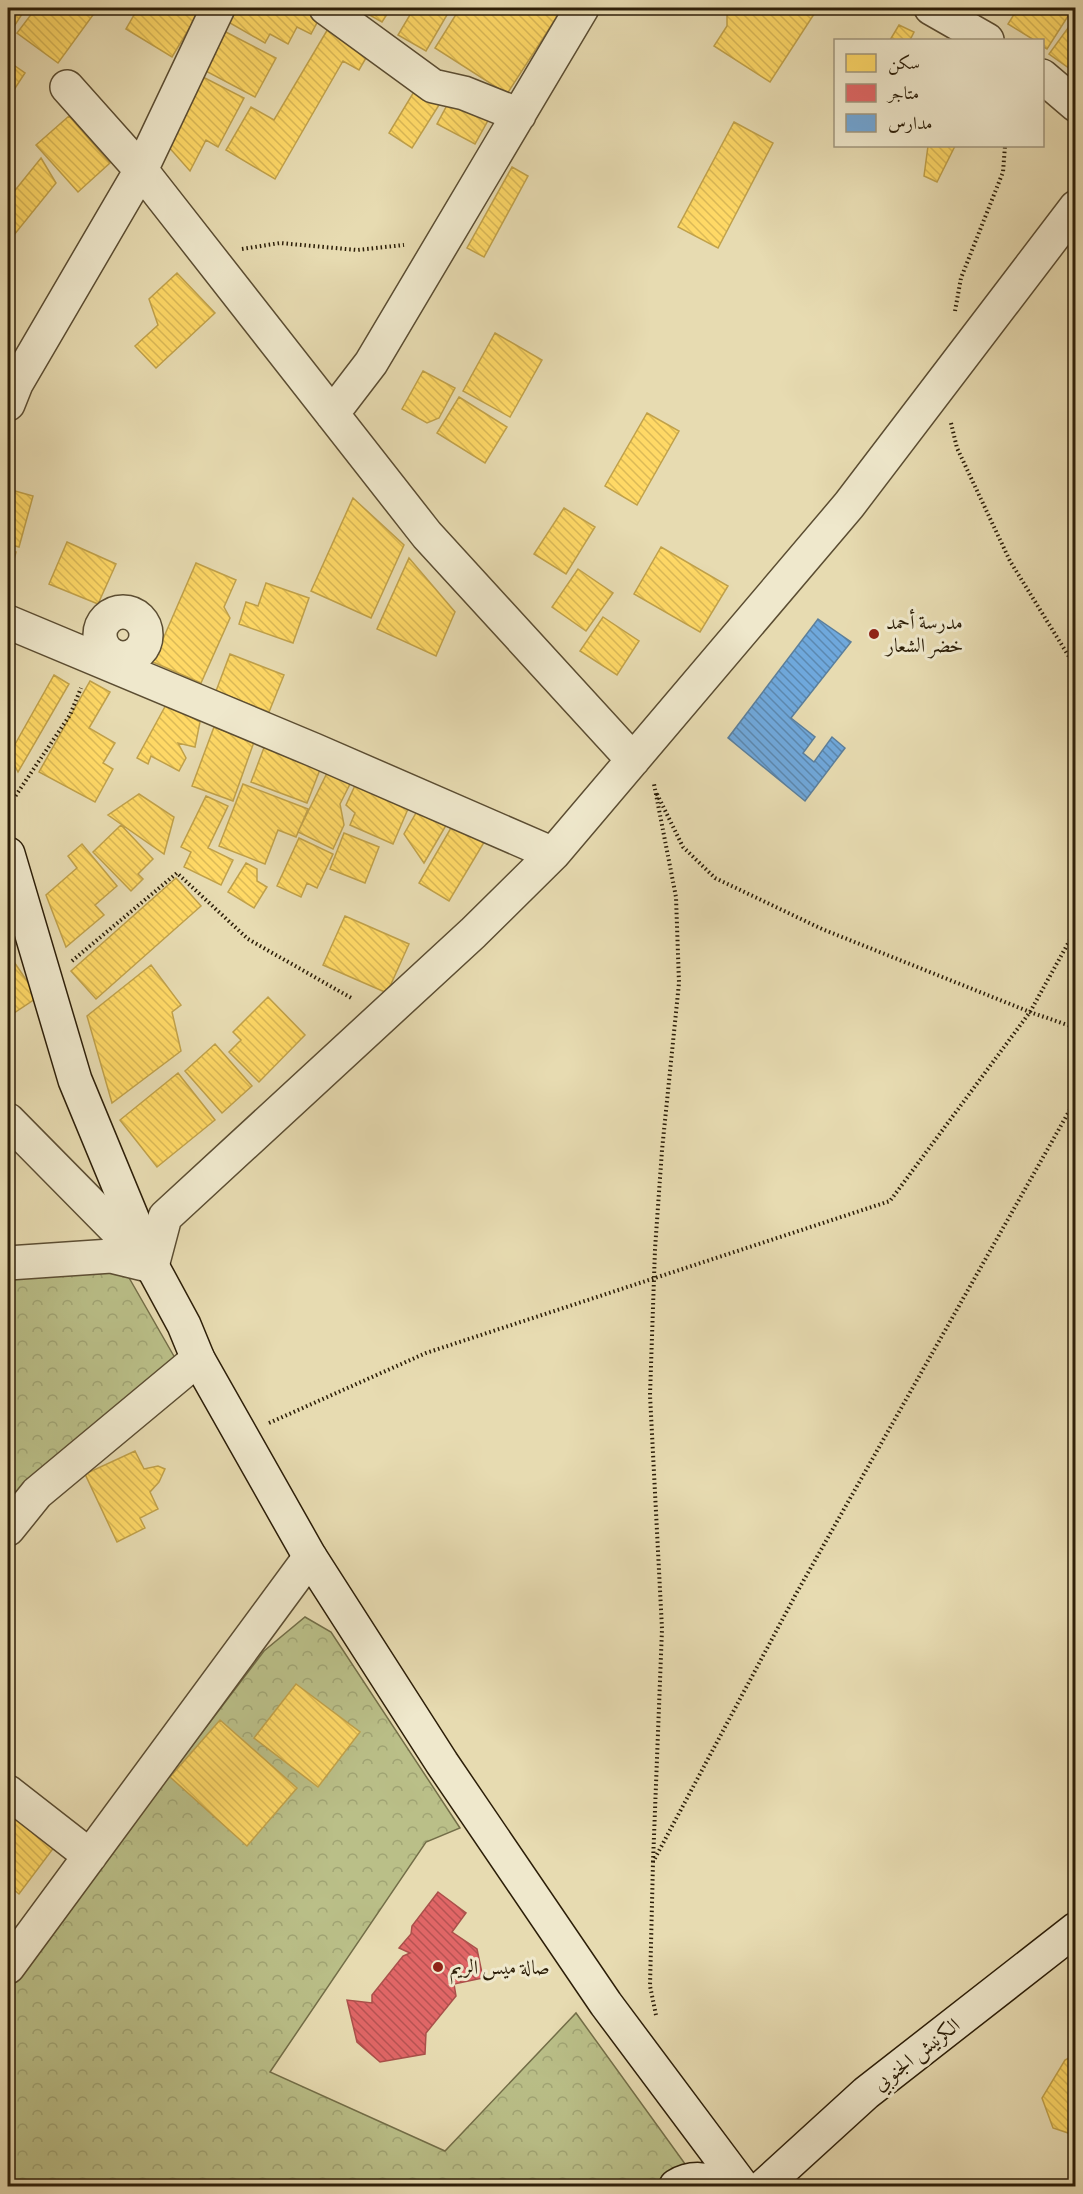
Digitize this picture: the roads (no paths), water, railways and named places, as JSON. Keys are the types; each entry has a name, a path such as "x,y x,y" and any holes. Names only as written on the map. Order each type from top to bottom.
{"street":[{"path":"8,404 16,384 141,170 218,8"},
{"path":"326,8 433,86 464,93 519,115"},
{"path":"332,414 371,363 582,8"},
{"path":"931,8 985,39"},
{"path":"1044,78 1076,105"},
{"path":"67,87 141,170 427,535 633,760"},
{"path":"152,1266 165,1217 473,933 553,854 849,505 1076,207"},
{"path":"8,622 103,658 553,854"},
{"path":"8,854 75,1080 152,1266 184,1325 198,1359 310,1557 442,1763 592,1984 742,2187"},
{"path":"8,1120 152,1266"},
{"path":"8,1263 111,1256 152,1266"},
{"path":"8,1529 37,1493 198,1359"},
{"path":"8,1967 310,1557"},
{"path":"8,1792 90,1856"},
{"name":"الكرنيش الجنوبي","path":"764,2187 866,2093 1076,1929"},
{"path":"676,2187 686,2180 708,2180 724,2187"}],"place":[{"name":"مدرسة أحمد خضر الشعار","path":"874,634"},
{"name":"صالة ميس الريم","path":"438,1967"}]}
